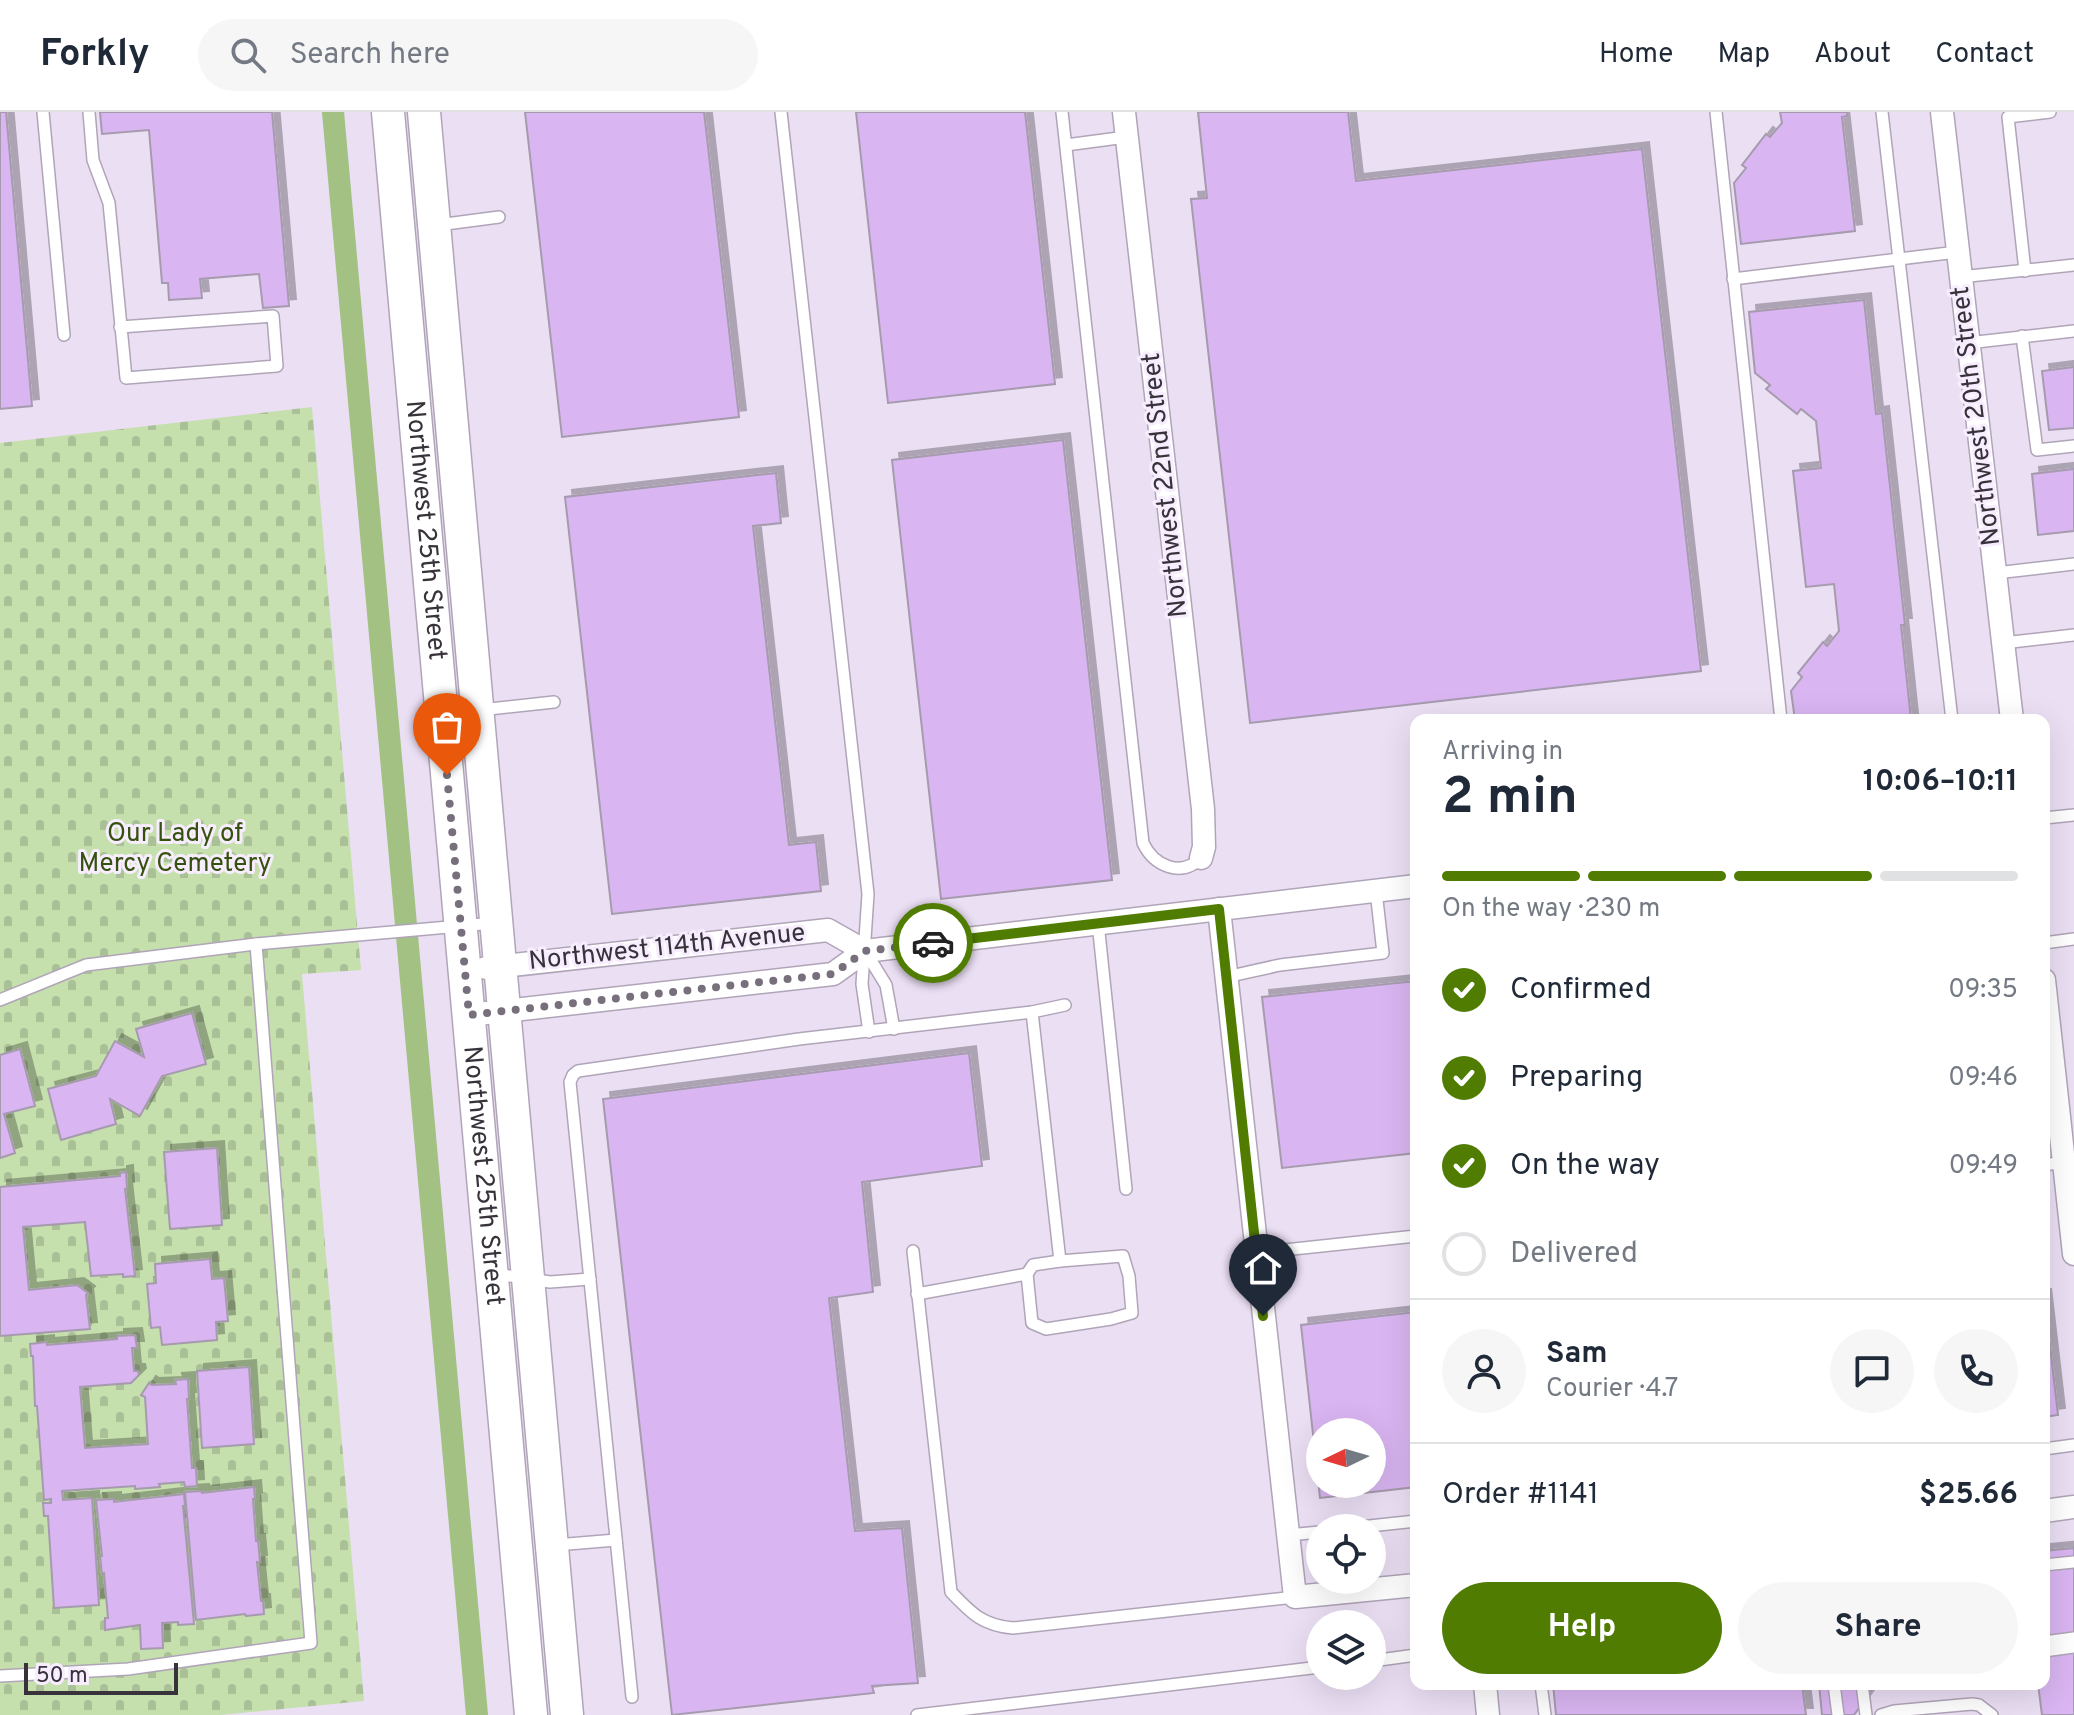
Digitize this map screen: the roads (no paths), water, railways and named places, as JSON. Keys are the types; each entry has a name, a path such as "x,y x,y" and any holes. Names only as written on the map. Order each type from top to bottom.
{"main road":[{"name":"Northwest 25th Street","path":"388,112 442,714 446,926 465,970 531,1715"},
{"name":"Northwest 25th Street","path":"424,112 567,1715"}],"street":[{"name":"Northwest 22nd Street","path":"1124,112 1203,809 1204,847 1201,858"},
{"name":"Northwest 20th Street","path":"1942,112 2011,714"},
{"name":"Northwest 114th Avenue","path":"469,1015 833,974 865,951 1410,887"},
{"path":"1219,909 1295,1597 1410,1586"},
{"name":"Northwest 114th Avenue","path":"465,970 828,930 865,951"},
{"path":"2050,1090 2054,1164 2070,1186 2074,1254"},
{"path":"2050,1510 2074,1507"},
{"path":"1486,1690 1488,1715"}],"lane":[{"path":"43,112 64,335"},
{"path":"89,112 93,160 109,203 120,327 126,378 277,366 273,316 120,327"},
{"path":"781,112 868,894 862,984 869,1032"},
{"path":"1062,112 1143,843 1151,856 1173,868 1189,867 1201,858"},
{"path":"1716,112 1780,714"},
{"path":"1882,112 1951,714"},
{"path":"2025,271 2008,117 2050,112"},
{"path":"1066,145 1126,137"},
{"path":"434,225 499,217"},
{"path":"1733,279 1957,252"},
{"path":"1960,277 2074,265"},
{"path":"1968,343 2074,331"},
{"path":"2022,336 2037,450 2074,446"},
{"path":"1996,573 2074,564"},
{"path":"2003,643 2074,635"},
{"path":"442,714 554,702"},
{"path":"2050,817 2074,815"},
{"path":"1226,977 1280,965 1383,953 1376,891"},
{"path":"0,1000 86,965 256,944 496,923"},
{"path":"1098,923 1126,1189"},
{"path":"2050,942 2074,939"},
{"path":"0,1676 128,1669 311,1643 256,944"},
{"path":"865,951 886,985 894,1029"},
{"path":"632,1697 570,1082 573,1075 578,1071 799,1039 1032,1012 1065,1005"},
{"path":"1032,1012 1060,1261"},
{"path":"1256,1253 1410,1237"},
{"path":"913,1251 951,1592 974,1616 995,1626 1013,1628 1295,1597"},
{"path":"1123,1256 1129,1276 1132,1313 1046,1329 1032,1323 1027,1274 1033,1265 1123,1256"},
{"path":"492,1273 550,1282 590,1279"},
{"path":"917,1294 1027,1274"},
{"path":"2050,1448 2074,1445"},
{"path":"1386,1524 1410,1522"},
{"path":"1288,1535 1306,1533"},
{"path":"552,1546 616,1540"},
{"path":"2050,1564 2074,1562"},
{"path":"2050,1641 2074,1638"},
{"path":"2050,1650 2074,1647"},
{"path":"1386,1659 1410,1656"},
{"path":"917,1715 1306,1669"},
{"path":"1542,1690 1545,1715"},
{"path":"1835,1690 1838,1715"},
{"path":"1863,1690 1866,1715"},
{"path":"1881,1715 1894,1711 1972,1704 1979,1705 1992,1715"}],"waterway":[{"path":"333,112 477,1715"}],"park label":[{"name":"Our Lady of Mercy Cemetery","path":"175,849"}]}
